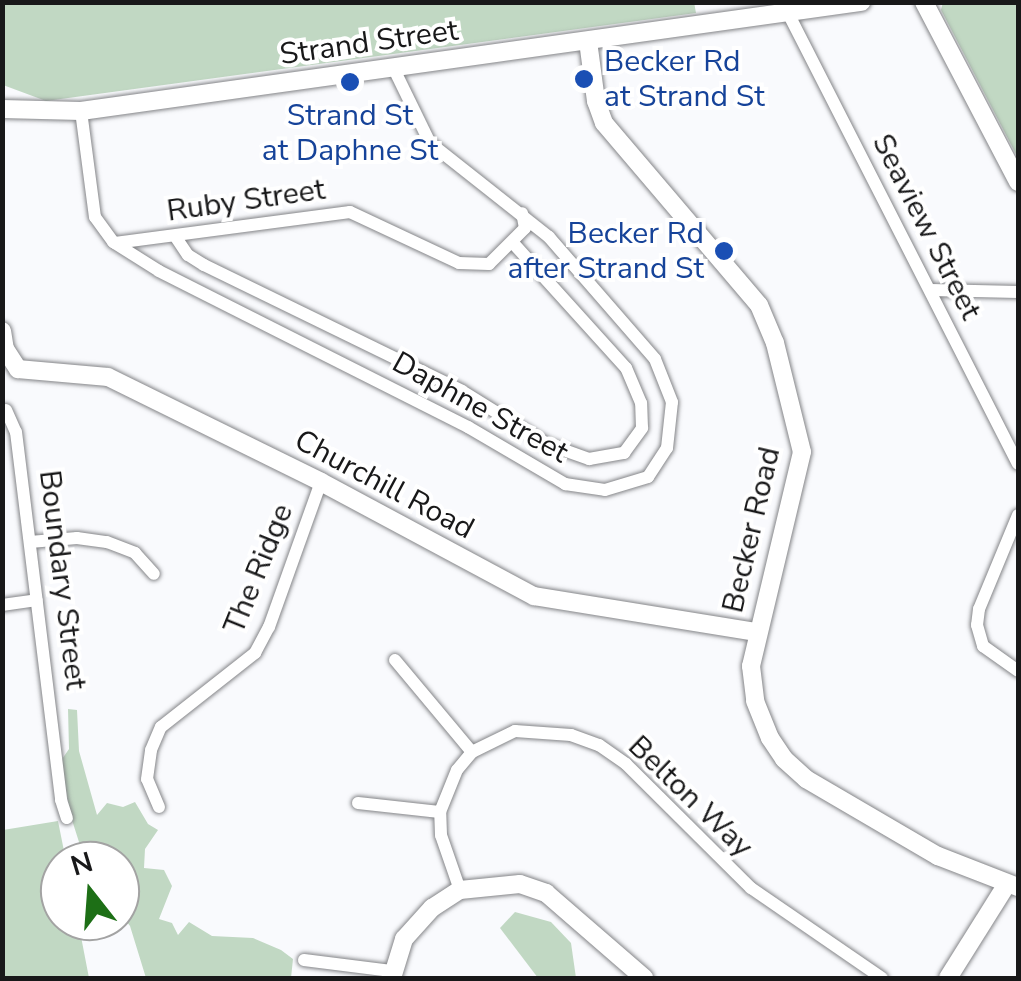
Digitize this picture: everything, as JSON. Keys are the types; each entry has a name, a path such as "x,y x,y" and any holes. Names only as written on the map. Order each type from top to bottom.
{"street":[{"name":"Strand Street","path":"2,109 81,111 861,2"},
{"path":"924,2 1018,182"},
{"name":"Seaview Street","path":"788,13 1018,464"},
{"name":"Becker Road","path":"588,41 596,101 604,124 760,305 775,343 802,452 751,666 755,701 770,738 796,772 938,856 1013,886"},
{"name":"Daphne Street","path":"113,242 159,271 468,427 565,484 606,490 648,477 667,448 672,402 656,359 522,213 430,143 393,68"},
{"path":"81,111 96,217 113,242"},
{"name":"Ruby Street","path":"113,242 350,212 460,263 489,264 513,243"},
{"path":"513,243 525,228 522,213"},
{"name":"Daphne Street","path":"175,236 188,254 204,265 462,392 546,444 589,459 624,453 642,428 641,403 626,368 513,243"},
{"path":"931,290 1018,292"},
{"name":"Churchill Road","path":"4,340 18,368 108,377 320,482 534,596 757,632"},
{"name":"Boundary Street","path":"6,410 16,432 67,818"},
{"name":"The Ridge","path":"159,807 147,778 150,750 162,727 254,653 269,626 320,482"},
{"path":"1018,515 978,609 977,625 983,646 1018,671"},
{"path":"30,542 77,538 106,542 135,553 154,574"},
{"path":"2,605 37,600"},
{"path":"394,660 472,752 446,789 440,812 441,835 460,890"},
{"name":"Belton Way","path":"472,752 515,731 539,730 598,746 626,764 751,888 882,978"},
{"path":"358,803 440,812"},
{"path":"304,960 391,975 404,939 432,908 460,890 520,884 546,894 644,978"},
{"path":"948,978 1013,886"}],"green space":[{"path":"694,2 696,13 46,101 3,85 3,3"},
{"path":"943,2 1018,3 1018,158 941,10"},
{"path":"68,709 77,710 79,751 97,815 107,803 123,807 135,802 148,824 158,830 145,849 144,868 164,870 172,886 159,919 172,923 178,935 189,922 212,936 253,938 281,950 293,959 291,978 146,978 135,941 140,941 140,841 79,841 60,762 69,749"},
{"path":"58,821 62,841 40,841 40,941 82,941 89,978 3,978 3,830"},
{"path":"515,912 551,922 571,943 576,978 538,978 500,928"}],"place":[{"name":"Becker Rd at Strand St","path":"584,79"},
{"name":"Strand St at Daphne St","path":"350,82"},
{"name":"Becker Rd after Strand St","path":"724,251"}]}
